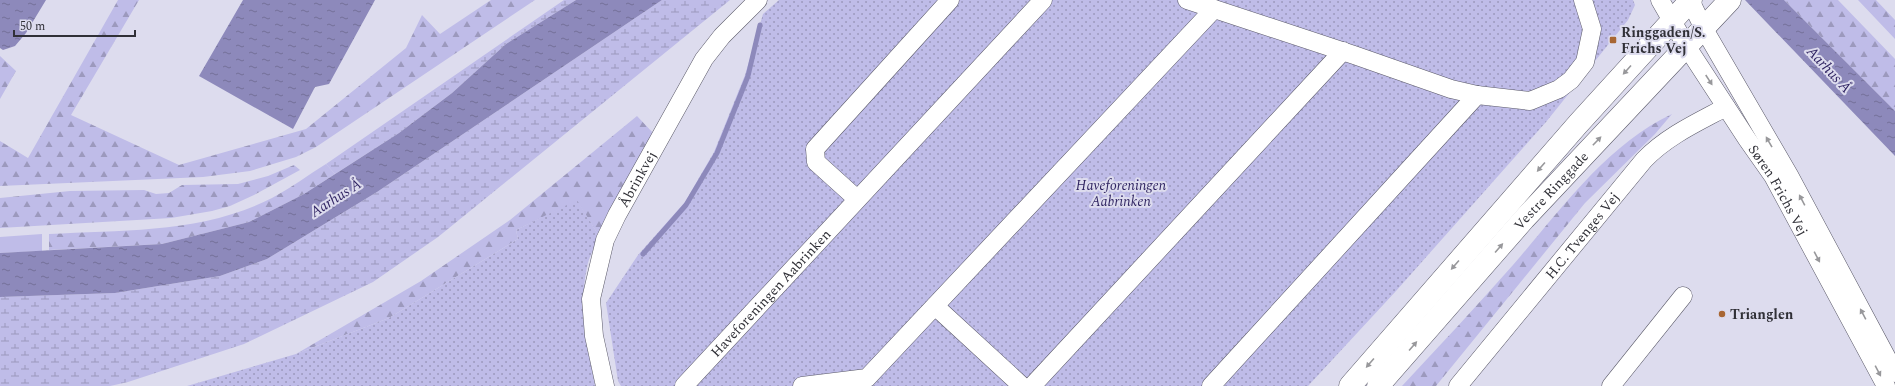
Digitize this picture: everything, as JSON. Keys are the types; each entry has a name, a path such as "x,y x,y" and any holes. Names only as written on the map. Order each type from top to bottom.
{"main road":[{"name":"Vestre Ringgade","path":"1350,386 1578,124 1690,0"},
{"name":"Vestre Ringgade","path":"1378,386 1545,197 1730,0"}],"street":[{"name":"Åbrinkvej","path":"605,386 594,336 591,299 605,240 617,215 704,59 722,36 758,0"},
{"path":"857,200 816,162 815,149 950,0"},
{"name":"Haveforeningen Aabrinken","path":"684,386 1043,0"},
{"path":"1187,0 1343,51 1452,89 1477,95 1530,101 1559,89 1571,80 1585,62 1592,29 1583,0"},
{"name":"Søren Frichs Vej","path":"1660,0 1687,47 1773,176 1886,386"},
{"name":"Søren Frichs Vej","path":"1690,0 1704,29 1789,175 1895,373"},
{"path":"802,386 864,382 1214,9"},
{"path":"1032,386 1343,51"},
{"path":"1211,386 1477,95"},
{"name":"H.C. Tvenges Vej","path":"1458,386 1633,171 1653,151 1666,142 1726,107"},
{"path":"1611,386 1683,296"},
{"path":"935,306 1022,386"}],"green space":[{"path":"118,0 139,0 71,115 179,165 306,129 406,48 422,15 440,34 491,0 535,0 316,147 296,157 250,171 203,177 0,186 0,141 28,158"},
{"path":"564,0 576,0 506,44 452,93 399,133 335,174 326,164"},
{"path":"662,0 730,0 438,237 373,282 244,344 128,382 110,386 0,386 0,297 115,293 220,276 267,259 377,192"},
{"name":"Haveforeningen Aabrinken","path":"779,0 1633,0 1635,5 1628,20 1546,122 1396,291 1308,386 621,386 618,381 606,303 638,255 685,202 714,152 745,75 763,14"},
{"path":"1784,0 1838,0 1895,59 1895,111"},
{"path":"1858,0 1876,0 1895,20 1895,39"},
{"path":"0,56 16,71 0,99"},
{"path":"1672,114 1655,134 1585,203 1436,386 1402,386 1472,311 1585,181 1626,143 1648,127"},
{"path":"637,116 654,134 599,236 577,201 516,230 518,239 389,318 296,354 421,281 510,220"},
{"path":"326,164 335,174 304,194 249,222 162,244 49,250 49,234 163,228 219,218 272,198"},
{"path":"294,165 300,170 254,195 230,206 212,211 171,218 0,228 0,198 70,191 144,190 156,194 169,193 182,185 238,184 268,176"},
{"path":"577,200 599,236 588,263 583,297 587,342 595,386 187,386 296,354 389,318 518,239 516,230"},
{"path":"42,234 42,251 0,253 0,237"}],"water":[{"path":"0,0 46,0 26,33 15,46 3,50 0,48"},
{"path":"243,0 375,0 329,84 315,87 293,129 199,76"},
{"name":"Aarhus Å","path":"576,0 662,0 377,192 267,259 220,276 115,293 0,297 0,253 162,244 249,222 304,194 399,133 452,93 506,44"},
{"name":"Aarhus Å","path":"1745,0 1784,0 1895,111 1895,156"}],"waterway":[{"path":"643,254 686,205 717,153 748,76 760,25"}],"place":[{"name":"Ringgaden/S. Frichs Vej","path":"1613,40"},
{"name":"Trianglen","path":"1722,314"}]}
